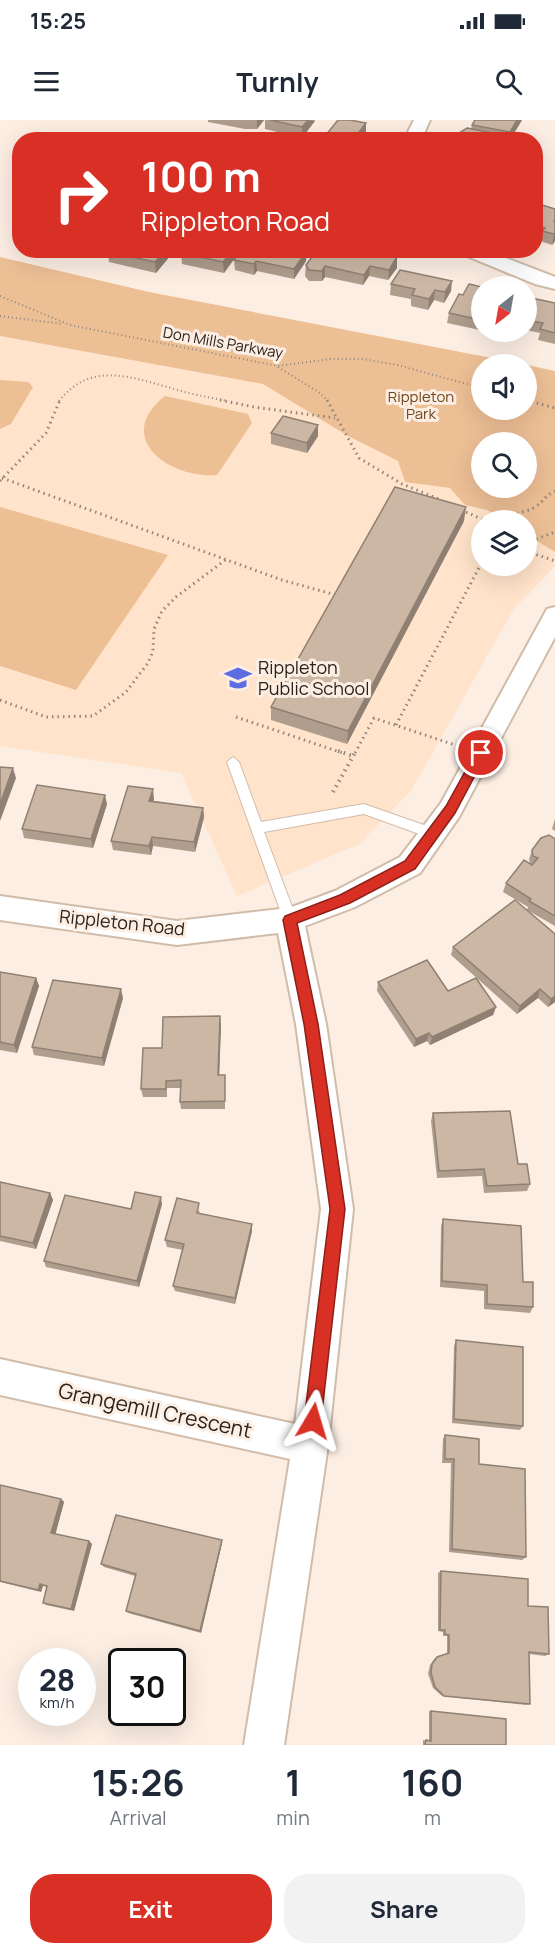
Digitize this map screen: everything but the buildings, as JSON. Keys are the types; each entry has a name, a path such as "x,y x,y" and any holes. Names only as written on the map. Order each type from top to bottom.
{"street":[{"path":"488,258 555,283"},
{"name":"Rippleton Road","path":"0,908 177,933 290,920 345,899 410,865 450,810 481,753 543,662 555,615"},
{"path":"264,1745 310,1445 338,1209 311,1024 290,920"},
{"name":"Grangemill Crescent","path":"0,1377 310,1445"}],"lane":[{"path":"232,762 290,920"},
{"path":"256,828 364,809 433,834"}],"path":[{"name":"Don Mills Parkway","path":"0,296 70,325 278,366 340,359 363,359 397,365 471,385"},
{"path":"0,316 70,325"},
{"path":"278,366 327,400 359,458 402,484 449,504"},
{"path":"335,418 254,407 192,394 123,375 101,375 76,384 66,392 58,402 46,433 1,479 282,579 336,595 342,585"},
{"path":"537,403 555,408"},
{"path":"524,510 535,507 545,495 555,491"},
{"path":"458,508 471,514"},
{"path":"537,539 555,532"},
{"path":"537,555 555,561"},
{"path":"0,700 46,717 93,716 126,692 148,663 153,651 154,629 162,611 176,597 228,558"},
{"path":"396,725 475,576"},
{"path":"236,717 353,756"},
{"path":"319,817 374,718 481,753"}],"shaded area":[{"name":"Rippleton Public School","path":"0,336 263,384 348,436 446,485 487,510 471,510 471,576 537,576 537,541 555,552 555,566 513,610 411,791 359,844 237,896 181,773 0,746"}],"green space":[{"name":"Rippleton Park","path":"0,257 149,292 471,354 471,420 537,420 537,367 555,371 555,552 537,541 537,510 487,510 465,505 450,488 405,482 398,461 348,436 263,384 0,336"},
{"path":"0,380 28,382 33,387 11,424 0,429"},
{"path":"165,396 248,414 252,423 217,475 182,470 166,463 154,453 146,441 144,427 150,412"},
{"path":"0,507 168,555 76,690 0,666"}],"place":[{"name":"Rippleton Public School","path":"238,678"}],"route":[{"path":"313,1421 338,1209 311,1024 290,920 345,899 410,865 450,810 481,753"}]}
